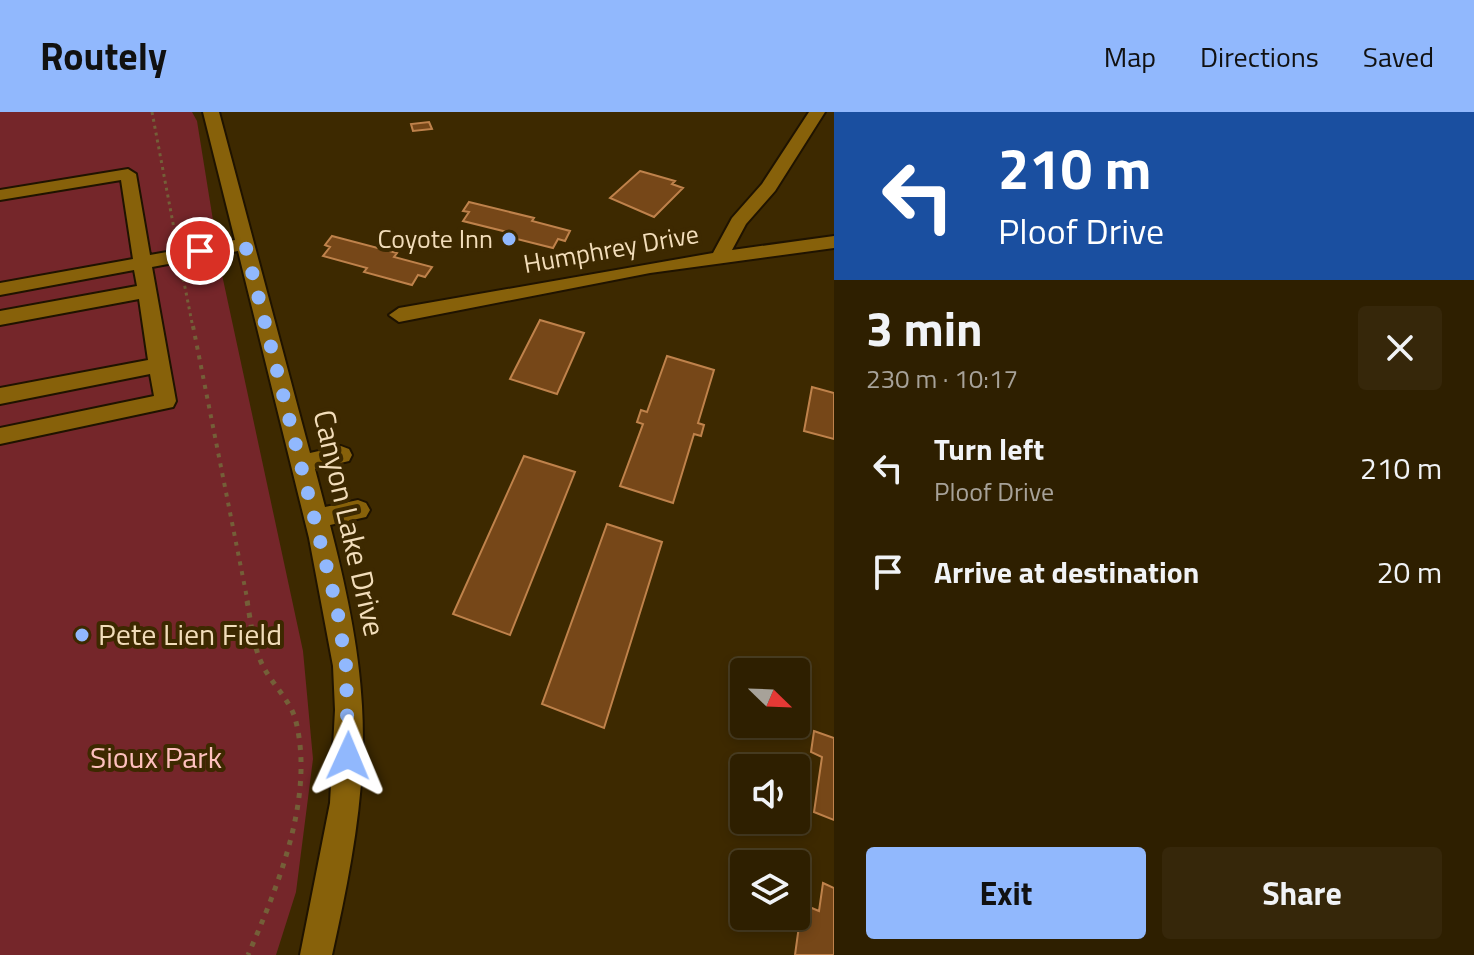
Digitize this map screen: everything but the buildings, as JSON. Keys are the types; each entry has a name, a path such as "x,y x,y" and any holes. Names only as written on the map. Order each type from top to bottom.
{"street":[{"name":"Canyon Lake Drive","path":"211,112 316,518 341,627 349,710 340,845 316,955"},
{"path":"720,256 738,222 769,187 817,112"},
{"path":"0,195 128,174 165,401 0,436"},
{"name":"Humphrey Drive","path":"399,315 720,256 834,242"},
{"path":"0,289 245,244"},
{"path":"0,318 146,291"},
{"path":"0,396 159,365"},
{"path":"302,463 341,455"},
{"path":"316,518 358,510"}],"path":[{"path":"152,112 258,656 263,671 288,704 298,739 296,795 283,869 248,955"}],"green space":[{"name":"Sioux Park","path":"0,112 192,112 197,121 221,270 303,651 313,759 296,892 276,955 0,955"}],"place":[{"name":"Coyote Inn","path":"509,239"},
{"name":"Pete Lien Field","path":"82,635"}],"route":[{"path":"200,251 245,244 341,627 349,710 348,756"}]}
